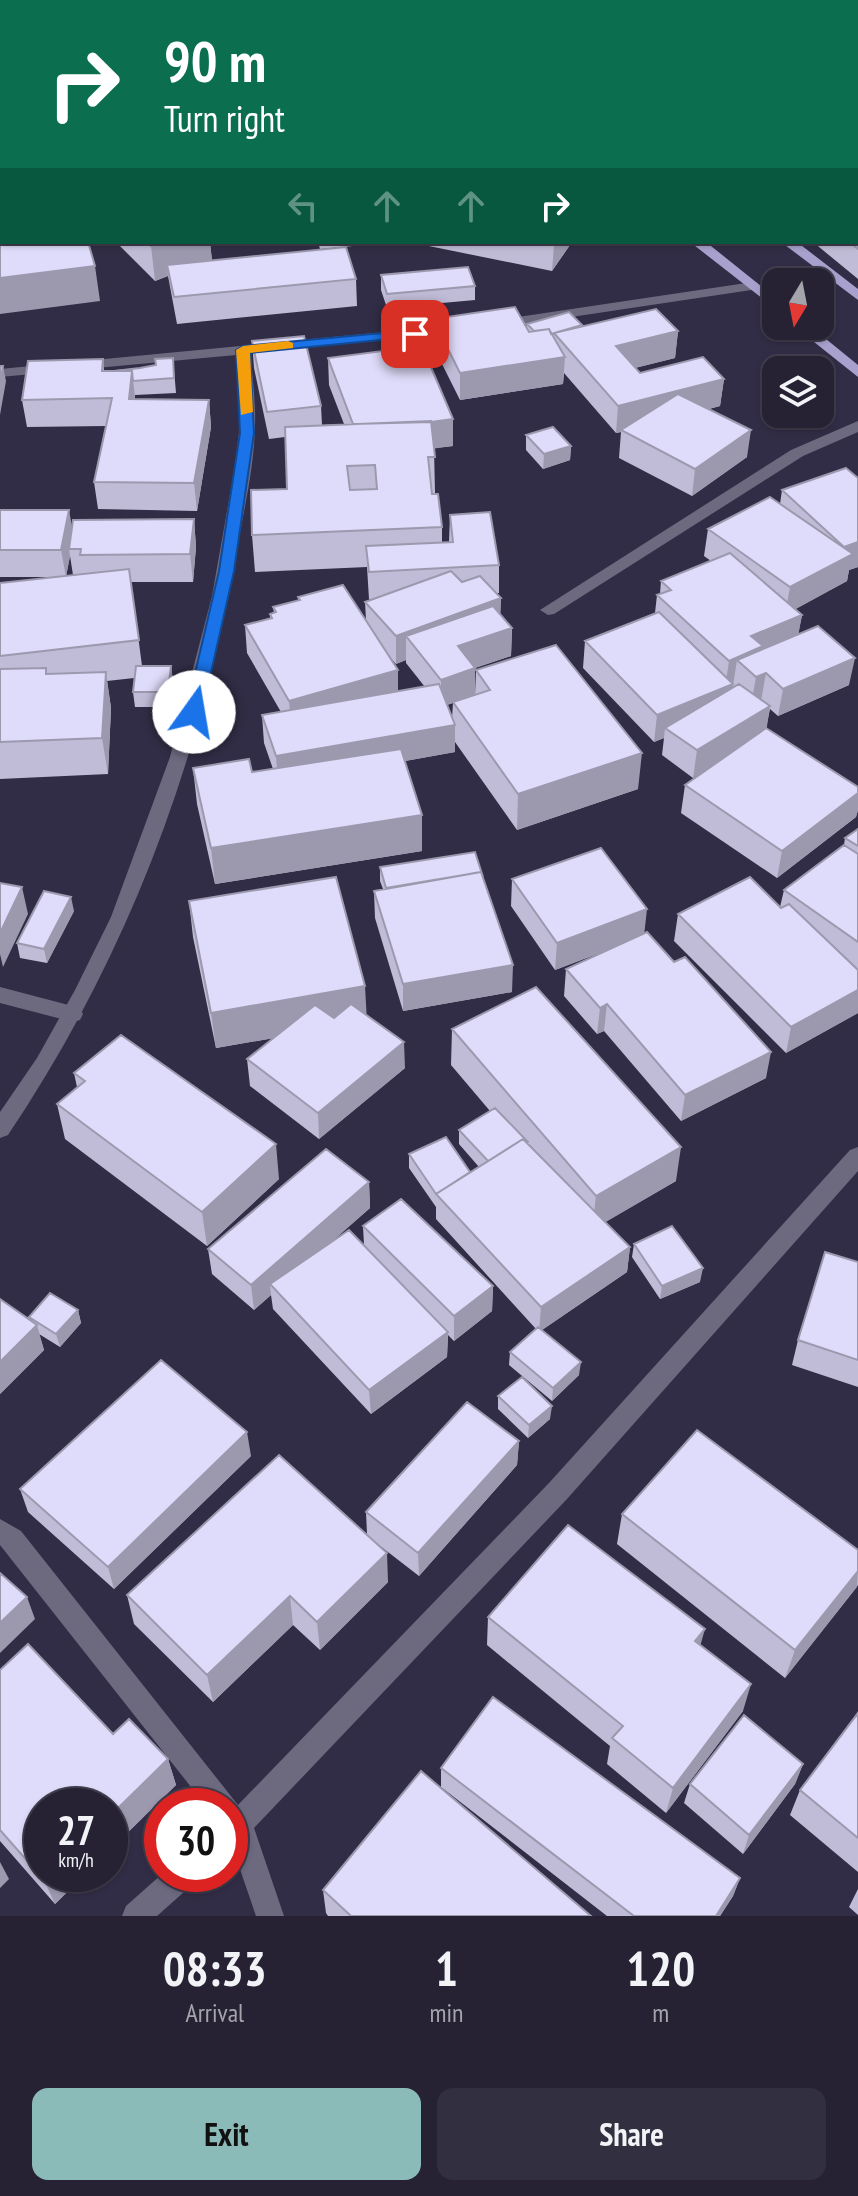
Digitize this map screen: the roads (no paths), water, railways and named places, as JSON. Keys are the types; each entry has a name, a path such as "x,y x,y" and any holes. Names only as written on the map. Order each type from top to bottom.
{"main road":[{"path":"700,244 762,293"},
{"path":"791,244 858,296"},
{"path":"818,340 858,373"}],"street":[{"path":"0,373 443,331 753,286"},
{"path":"0,1129 33,1085 73,1014 128,900 194,712 226,571 247,433 243,350"},
{"path":"548,610 797,453 858,426"},
{"path":"0,995 73,1014"},
{"path":"248,1802 558,1491 858,1156"},
{"path":"0,1531 12,1539 205,1788"},
{"path":"248,1863 270,1916"},
{"path":"136,1916 163,1892"}]}
